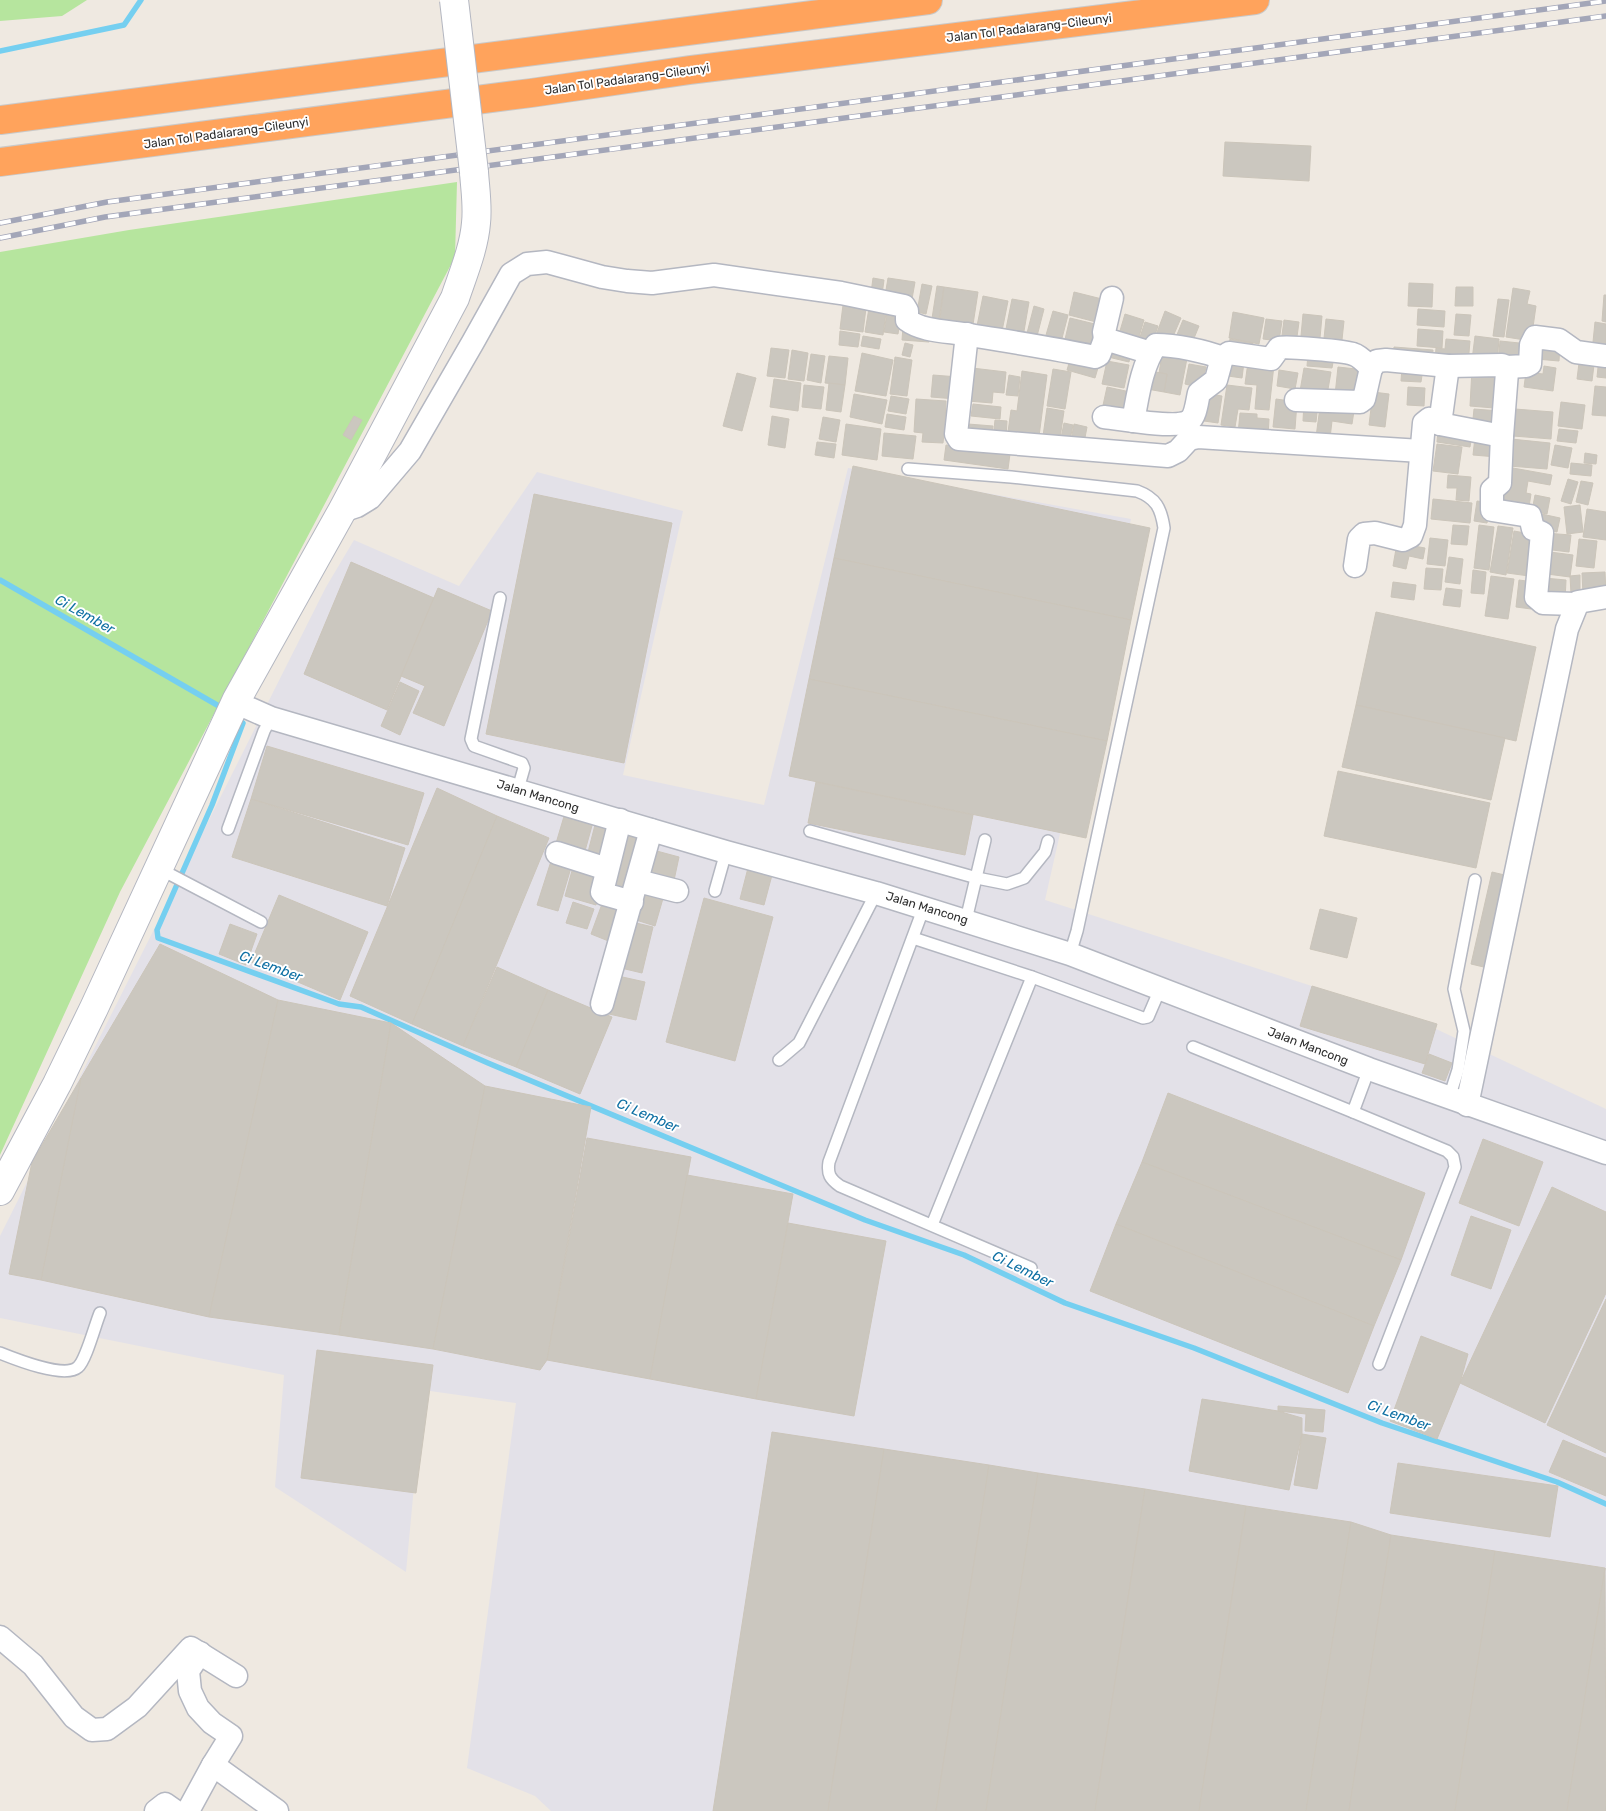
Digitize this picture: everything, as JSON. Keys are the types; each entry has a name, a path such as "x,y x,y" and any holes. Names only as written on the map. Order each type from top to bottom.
{"highway":[{"path":"0,120 928,0"},
{"name":"Jalan Tol Padalarang–Cileunyi","path":"0,162 531,93 699,69 1255,0"}],"street":[{"path":"0,1191 57,1084 136,921 247,711 342,511 455,298 476,230 477,214 474,172 454,0"},
{"path":"342,511 357,506 370,498 410,450 474,342 511,274 527,264 547,262 602,277 627,281 652,283 714,276 841,293 904,306 907,311 907,320 912,324 1095,357 1099,355 1106,339 1104,332 1112,298"},
{"path":"967,334 956,434 959,439 1168,456 1178,451 1189,439 1198,438 1421,451"},
{"path":"1296,400 1360,402 1364,399 1371,368 1377,362 1386,360 1448,366 1502,364 1507,367 1526,366 1530,364 1531,345 1535,337 1559,340 1576,352 1606,356"},
{"path":"1106,339 1151,353"},
{"path":"1133,421 1142,374 1156,346 1166,345 1210,353 1222,358"},
{"path":"1104,417 1181,424 1188,422 1194,413 1199,393 1216,380 1222,358 1229,353 1272,359 1279,348 1293,347 1353,354 1371,368"},
{"path":"1440,424 1448,366"},
{"path":"1507,367 1500,483 1492,490 1492,510 1530,516 1533,529 1542,533 1536,597 1543,603 1576,604 1580,601 1606,597"},
{"path":"1355,566 1359,539 1364,534 1375,533 1403,540 1411,536 1415,525 1421,451 1426,420 1429,419 1440,424 1502,436"},
{"path":"1458,1101 1565,639 1576,604"},
{"name":"Jalan Mancong","path":"247,711 726,852 966,920 1070,954 1369,1069 1606,1154"},
{"path":"620,820 602,891 603,894 632,902"},
{"path":"602,1004 651,830"},
{"path":"557,853 607,869"},
{"path":"638,881 677,891"},
{"path":"0,1638 33,1665 74,1717 92,1730 106,1729 137,1707 191,1648 236,1676"},
{"path":"188,1811 230,1736 212,1723 198,1708 190,1691 188,1671 200,1653"},
{"path":"213,1765 277,1811"},
{"path":"156,1811 165,1804 175,1811"}],"lane":[{"path":"908,469 1137,490 1147,494 1156,502 1162,514 1164,528 1079,922 1070,954"},
{"path":"500,598 471,739 474,746 522,763 524,768 518,790"},
{"path":"228,829 264,731 247,711"},
{"path":"810,831 977,878 1007,884 1024,878 1045,852 1048,841"},
{"path":"966,920 985,840"},
{"path":"715,892 726,852"},
{"path":"164,871 260,922"},
{"path":"1458,1101 1458,1070 1464,1031 1454,989 1475,880"},
{"path":"779,1060 799,1043 876,893"},
{"path":"924,908 829,1162 828,1172 831,1180 840,1186 1032,1268"},
{"path":"913,938 1032,977 1143,1018 1148,1017 1160,989"},
{"path":"932,1225 1032,977"},
{"path":"1193,1047 1447,1150 1453,1157 1455,1167 1379,1364"},
{"path":"1352,1112 1369,1069"},
{"path":"0,1353 27,1364 71,1371 78,1367 83,1360 100,1313"}],"shaded area":[{"path":"848,468 1131,519 1045,900 1417,1020 1606,1109 1606,1811 551,1811 535,1796 467,1768 516,1403 423,1390 406,1572 275,1487 284,1375 0,1318 0,1236 326,587 354,540 459,586 537,472 683,511 623,775 764,805"}],"green space":[{"path":"0,0 87,0 62,16 0,21"},
{"path":"457,182 455,257 120,892 0,1155 0,252 129,230"}],"building":[{"path":"1225,142 1311,146 1309,181 1223,176"},
{"path":"873,278 884,280 882,295 871,293"},
{"path":"888,278 915,282 912,299 884,302"},
{"path":"1409,283 1433,284 1432,307 1408,306"},
{"path":"922,284 932,286 926,314 917,312"},
{"path":"937,286 944,287 938,326 931,325"},
{"path":"944,287 978,292 972,331 939,326"},
{"path":"1456,287 1473,287 1473,306 1455,306"},
{"path":"1513,288 1530,291 1527,304 1536,306 1531,341 1506,337"},
{"path":"1074,292 1110,301 1104,324 1069,315"},
{"path":"1604,295 1606,295 1606,322 1602,321"},
{"path":"983,296 1008,301 1001,336 976,331"},
{"path":"844,297 867,300 863,332 840,329"},
{"path":"1012,299 1029,302 1023,337 1005,334"},
{"path":"1498,299 1509,300 1504,337 1493,336"},
{"path":"870,302 887,305 883,335 865,332"},
{"path":"888,306 902,309 898,334 884,332"},
{"path":"1034,306 1044,309 1036,340 1026,337"},
{"path":"1418,309 1445,311 1444,327 1417,325"},
{"path":"1053,311 1068,315 1060,346 1044,342"},
{"path":"1165,311 1181,318 1171,341 1156,335"},
{"path":"1233,312 1264,318 1259,344 1229,338"},
{"path":"1125,314 1144,320 1136,347 1117,341"},
{"path":"1303,314 1322,316 1319,349 1300,347"},
{"path":"1456,314 1471,315 1469,336 1454,335"},
{"path":"1070,318 1103,326 1095,356 1063,348"},
{"path":"1266,319 1282,321 1279,341 1263,339"},
{"path":"1326,319 1344,321 1341,349 1323,348"},
{"path":"1183,320 1199,326 1190,348 1174,342"},
{"path":"1284,320 1299,322 1296,344 1281,343"},
{"path":"1145,322 1158,326 1151,347 1138,343"},
{"path":"1595,322 1606,324 1606,353 1592,352"},
{"path":"903,327 931,329 929,342 902,340"},
{"path":"1418,329 1443,331 1442,348 1417,346"},
{"path":"840,331 860,334 858,347 839,345"},
{"path":"863,336 881,339 879,349 861,346"},
{"path":"1475,336 1499,339 1497,363 1472,360"},
{"path":"1230,339 1253,343 1251,355 1228,350"},
{"path":"1446,339 1470,341 1468,364 1435,361 1436,348 1445,349"},
{"path":"1500,341 1529,344 1528,364 1498,362"},
{"path":"1538,341 1560,343 1559,361 1536,359"},
{"path":"1107,342 1132,348 1129,362 1104,356"},
{"path":"905,343 913,345 910,357 902,355"},
{"path":"1394,347 1433,350 1432,362 1393,359"},
{"path":"771,348 789,350 785,378 767,376"},
{"path":"1163,349 1188,353 1180,395 1164,392 1167,374 1159,373"},
{"path":"792,350 808,353 804,381 788,379"},
{"path":"862,353 893,360 886,396 855,391"},
{"path":"1072,353 1100,361 1095,378 1067,370"},
{"path":"811,354 825,356 821,383 807,380"},
{"path":"1308,354 1334,357 1332,368 1307,366"},
{"path":"1580,355 1595,357 1592,381 1577,379"},
{"path":"829,356 848,358 845,385 825,383"},
{"path":"895,357 912,360 907,396 890,394"},
{"path":"1599,358 1606,359 1606,378 1597,377"},
{"path":"1230,360 1244,362 1242,378 1228,376"},
{"path":"1107,361 1129,365 1124,388 1102,384"},
{"path":"1248,362 1274,365 1269,410 1255,409 1257,385 1245,384"},
{"path":"1189,364 1206,367 1201,388 1185,384"},
{"path":"1544,366 1556,368 1553,391 1524,387 1526,372 1543,374"},
{"path":"1338,367 1365,370 1362,397 1335,395"},
{"path":"1402,367 1423,369 1421,382 1401,381"},
{"path":"972,368 1006,372 1004,393 993,392 992,403 968,401"},
{"path":"1304,368 1331,372 1327,395 1300,391"},
{"path":"1053,369 1071,372 1065,409 1047,406"},
{"path":"1472,369 1506,371 1494,408 1470,406"},
{"path":"1279,370 1298,373 1295,389 1277,386"},
{"path":"1022,371 1047,375 1038,444 1007,439 1011,410 1017,411"},
{"path":"1150,371 1167,374 1164,392 1147,389"},
{"path":"737,373 756,378 742,431 723,426"},
{"path":"933,375 958,377 956,399 931,397"},
{"path":"1009,375 1020,377 1018,396 1006,395"},
{"path":"774,379 801,383 798,411 770,407"},
{"path":"829,383 845,385 841,412 826,410"},
{"path":"804,385 824,387 821,409 802,407"},
{"path":"1227,385 1252,388 1249,410 1238,409 1235,427 1221,425"},
{"path":"1595,386 1606,387 1606,416 1592,415"},
{"path":"1107,387 1135,393 1131,416 1102,410"},
{"path":"1408,387 1425,388 1424,406 1407,405"},
{"path":"1373,392 1389,394 1385,427 1369,425"},
{"path":"854,394 887,400 882,424 850,417"},
{"path":"1209,394 1222,396 1218,423 1204,421"},
{"path":"891,396 909,399 906,414 888,411"},
{"path":"916,399 946,401 945,422 955,422 954,435 944,434 943,443 922,442 923,433 914,432"},
{"path":"1276,399 1297,402 1295,429 1273,427"},
{"path":"1304,402 1318,404 1316,422 1303,421"},
{"path":"1561,402 1585,405 1582,429 1558,426"},
{"path":"973,404 1001,407 1000,419 971,416"},
{"path":"1320,407 1354,411 1352,424 1332,421 1330,438 1316,437"},
{"path":"1047,408 1064,411 1059,445 1042,443"},
{"path":"1474,409 1500,411 1499,431 1472,429"},
{"path":"1515,409 1553,412 1551,439 1513,436"},
{"path":"1240,413 1257,414 1257,418 1269,419 1268,436 1238,434"},
{"path":"887,414 906,417 904,430 885,427"},
{"path":"354,416 362,420 351,440 343,435"},
{"path":"772,416 789,419 785,448 768,445"},
{"path":"823,417 840,420 836,442 819,439"},
{"path":"995,420 1007,421 1006,439 993,438"},
{"path":"1064,423 1073,425 1069,445 1060,443"},
{"path":"846,424 881,429 877,460 842,455"},
{"path":"968,424 993,426 991,439 967,437"},
{"path":"1074,424 1087,427 1083,448 1070,446"},
{"path":"1559,429 1578,431 1576,443 1557,441"},
{"path":"1438,430 1472,435 1470,447 1437,442"},
{"path":"884,433 916,436 913,459 882,456"},
{"path":"1475,437 1499,440 1497,457 1473,455"},
{"path":"1511,439 1550,443 1547,469 1509,466"},
{"path":"817,442 836,444 834,458 815,455"},
{"path":"1437,444 1462,447 1458,474 1433,471"},
{"path":"946,445 1010,454 1008,469 944,460"},
{"path":"1555,445 1572,448 1568,468 1551,465"},
{"path":"1585,453 1597,455 1596,464 1584,463"},
{"path":"1571,463 1592,465 1591,476 1570,474"},
{"path":"853,466 1150,528 1131,620 834,558"},
{"path":"1513,468 1552,475 1550,485 1528,481 1526,493 1531,494 1528,513 1498,508 1503,482 1510,483"},
{"path":"1448,475 1471,477 1469,501 1456,500 1457,488 1447,488"},
{"path":"1568,479 1578,482 1571,504 1561,501"},
{"path":"1581,481 1593,483 1588,505 1576,502"},
{"path":"534,494 672,523 624,763 486,734"},
{"path":"1535,495 1550,498 1547,514 1532,511"},
{"path":"1433,499 1472,503 1470,523 1431,519"},
{"path":"1477,501 1491,503 1487,523 1474,521"},
{"path":"1580,505 1583,532 1567,534 1564,507"},
{"path":"1587,509 1606,512 1606,540 1583,537"},
{"path":"1537,513 1560,518 1557,532 1534,528"},
{"path":"1453,525 1469,526 1467,545 1451,544"},
{"path":"1479,525 1494,527 1489,570 1474,568"},
{"path":"1498,526 1513,528 1506,575 1490,572"},
{"path":"1514,531 1536,535 1529,576 1507,573"},
{"path":"1545,533 1571,535 1569,552 1544,549"},
{"path":"1430,538 1448,540 1445,566 1427,564"},
{"path":"1579,539 1597,541 1594,568 1576,566"},
{"path":"1397,543 1425,548 1423,559 1409,556 1406,569 1393,566"},
{"path":"1550,552 1573,555 1570,577 1547,574"},
{"path":"1449,557 1463,559 1460,584 1445,582"},
{"path":"834,558 1131,620 1107,741 809,679"},
{"path":"351,562 434,598 387,710 304,674"},
{"path":"1426,568 1443,569 1441,590 1424,589"},
{"path":"1473,570 1486,572 1484,594 1471,593"},
{"path":"1605,572 1606,594 1583,595 1582,573"},
{"path":"1580,575 1580,593 1571,594 1570,576"},
{"path":"1491,576 1514,579 1508,619 1485,616"},
{"path":"1544,578 1566,580 1565,601 1543,600"},
{"path":"1519,580 1534,582 1531,609 1516,607"},
{"path":"1393,582 1416,585 1414,600 1391,597"},
{"path":"438,588 492,611 444,726 413,713 425,686 401,676"},
{"path":"1446,588 1462,590 1460,607 1443,605"},
{"path":"1376,612 1536,647 1516,741 1356,705"},
{"path":"809,679 1107,741 1086,838 789,776"},
{"path":"400,682 419,691 400,735 381,726"},
{"path":"1356,705 1505,738 1491,800 1342,767"},
{"path":"267,746 424,793 408,845 251,799"},
{"path":"1338,771 1490,803 1476,868 1324,836"},
{"path":"816,782 973,815 965,855 808,823"},
{"path":"437,788 497,816 412,1024 350,996"},
{"path":"251,799 405,848 387,906 232,857"},
{"path":"565,813 593,822 583,858 554,850"},
{"path":"497,816 549,838 463,1046 412,1024"},
{"path":"595,825 615,831 607,862 587,856"},
{"path":"618,833 644,840 631,890 613,885"},
{"path":"653,850 679,857 673,885 646,878"},
{"path":"553,855 573,861 558,911 537,905"},
{"path":"575,860 606,870 596,905 565,896"},
{"path":"748,868 772,875 764,905 740,899"},
{"path":"1492,872 1513,877 1492,969 1471,964"},
{"path":"643,888 664,895 655,926 633,919"},
{"path":"279,895 368,932 340,1000 251,962"},
{"path":"704,898 773,917 735,1061 666,1042"},
{"path":"573,902 594,909 587,929 566,923"},
{"path":"602,904 627,913 616,944 591,934"},
{"path":"1320,909 1357,918 1347,958 1310,949"},
{"path":"632,922 653,927 642,973 621,968"},
{"path":"230,924 257,934 246,965 219,954"},
{"path":"160,944 278,1000 209,1317 41,1280 81,1078"},
{"path":"497,967 548,990 516,1067 463,1046"},
{"path":"618,976 645,982 636,1020 609,1014"},
{"path":"1312,986 1437,1024 1425,1064 1300,1026"},
{"path":"548,990 612,1017 580,1094 516,1067"},
{"path":"278,1000 391,1023 339,1335 209,1317"},
{"path":"391,1023 485,1086 433,1349 339,1335"},
{"path":"1429,1054 1452,1063 1445,1081 1422,1073"},
{"path":"81,1078 41,1280 9,1274 32,1162"},
{"path":"485,1086 591,1107 547,1360 540,1370 433,1349"},
{"path":"1168,1093 1425,1193 1401,1260 1142,1162"},
{"path":"587,1138 691,1157 650,1379 547,1360"},
{"path":"1483,1139 1543,1162 1519,1226 1459,1203"},
{"path":"1142,1162 1401,1260 1374,1326 1116,1224"},
{"path":"687,1175 793,1194 756,1399 650,1379"},
{"path":"1552,1187 1606,1212 1606,1293 1545,1423 1460,1383"},
{"path":"1471,1216 1511,1230 1491,1289 1451,1275"},
{"path":"788,1223 886,1241 854,1416 756,1399"},
{"path":"1116,1224 1374,1326 1348,1393 1090,1291"},
{"path":"1606,1299 1606,1453 1547,1425"},
{"path":"1421,1336 1468,1354 1460,1383 1437,1439 1390,1421"},
{"path":"317,1350 433,1365 416,1493 301,1478"},
{"path":"1202,1399 1278,1411 1302,1418 1302,1434 1289,1490 1189,1471"},
{"path":"1278,1406 1325,1410 1323,1432 1305,1431 1306,1414 1278,1411"},
{"path":"772,1432 884,1449 828,1811 713,1811"},
{"path":"1302,1434 1326,1438 1317,1489 1294,1485"},
{"path":"1563,1440 1606,1458 1606,1496 1549,1472"},
{"path":"884,1449 989,1465 936,1811 828,1811"},
{"path":"1398,1463 1558,1486 1550,1537 1390,1513"},
{"path":"989,1465 1038,1473 986,1811 936,1811"},
{"path":"1038,1473 1145,1489 1095,1811 986,1811"},
{"path":"1145,1489 1246,1506 1199,1811 1095,1811"},
{"path":"1246,1506 1351,1522 1306,1811 1199,1811"},
{"path":"1351,1522 1391,1535 1349,1811 1306,1811"},
{"path":"1391,1535 1495,1551 1455,1811 1349,1811"},
{"path":"1495,1551 1605,1568 1567,1811 1455,1811"},
{"path":"1605,1568 1606,1811 1567,1811"}],"waterway":[{"path":"0,51 124,25 141,0"},
{"name":"Ci Lember","path":"0,580 224,709"},
{"name":"Ci Lember","path":"236,717 243,723 212,805 157,930 158,938 339,1004 361,1007 488,1063 865,1220 964,1255 1065,1303 1194,1348 1382,1423 1557,1482 1606,1504"}],"railway":[{"path":"0,223 107,202 1606,1"},
{"path":"0,238 105,217 1606,16"}]}
